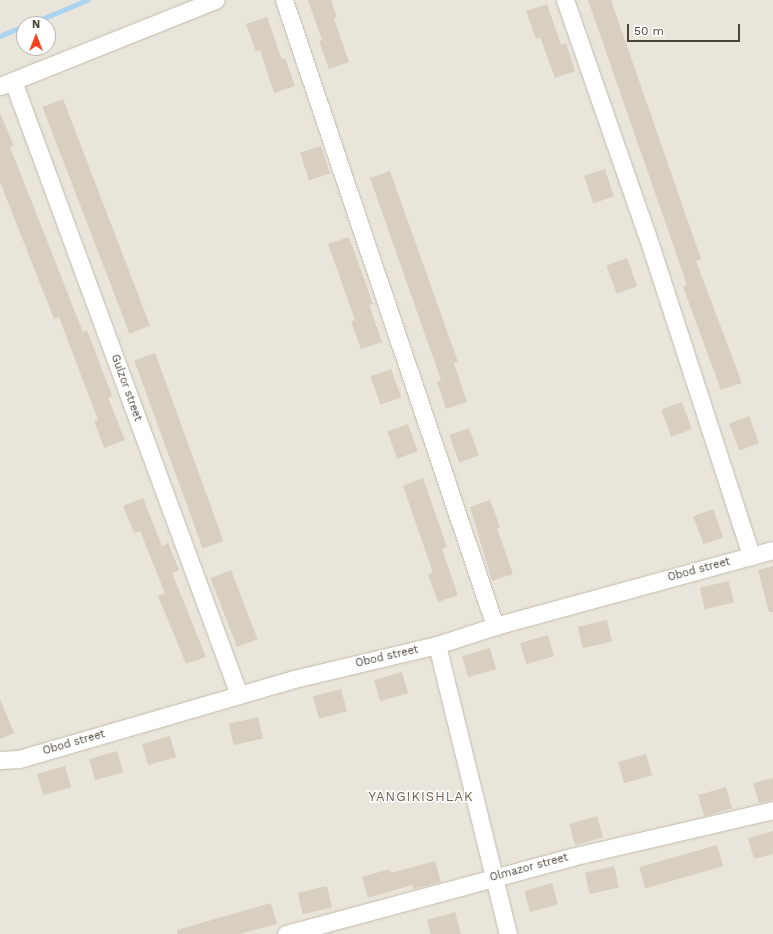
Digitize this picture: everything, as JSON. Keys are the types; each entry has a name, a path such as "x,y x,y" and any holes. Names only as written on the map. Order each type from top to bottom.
{"street":[{"path":"6,84 215,0"},
{"path":"284,0 495,626"},
{"path":"565,0 646,232 751,556"},
{"name":"Gulzor street","path":"6,84 239,695"},
{"name":"Obod street","path":"0,760 19,759 239,695 437,645 495,626 773,550"},
{"path":"437,645 508,934"},
{"name":"Olmazor street","path":"286,934 367,914 495,877 684,829 773,810"}],"shaded area":[{"path":"0,0 773,0 773,934 0,934"}],"building":[{"path":"308,0 331,0 337,18 334,19 349,62 329,69 319,41 322,40"},
{"path":"588,0 611,0 701,259 696,261 742,383 721,390 683,287 687,285"},
{"path":"547,4 561,45 566,43 575,71 555,78 540,37 536,39 526,11"},
{"path":"267,17 282,60 285,58 295,86 274,93 260,50 256,52 246,24"},
{"path":"63,99 150,326 130,334 42,107"},
{"path":"0,113 14,146 10,147 83,332 87,330 112,396 108,398 125,440 104,448 94,421 98,420 59,317 54,319 0,182"},
{"path":"321,146 330,174 309,180 300,153"},
{"path":"605,169 614,197 593,203 584,176"},
{"path":"390,171 458,362 454,363 467,402 446,409 437,382 441,380 370,178"},
{"path":"349,237 373,304 369,305 382,342 361,349 351,321 355,320 328,244"},
{"path":"627,258 637,286 617,294 606,266"},
{"path":"155,353 223,541 203,548 134,361"},
{"path":"391,369 401,397 381,405 370,377"},
{"path":"682,402 692,429 671,437 661,410"},
{"path":"749,416 759,443 739,450 729,423"},
{"path":"408,424 418,451 397,459 387,432"},
{"path":"469,428 479,455 459,462 449,435"},
{"path":"423,478 447,547 442,549 458,595 438,602 428,575 433,573 403,486"},
{"path":"143,498 162,546 168,543 179,570 172,573 206,657 186,664 158,596 165,593 140,531 134,533 123,506"},
{"path":"490,500 500,527 497,528 513,574 492,581 470,507"},
{"path":"713,509 723,537 704,544 693,516"},
{"path":"773,566 773,612 769,612 758,570"},
{"path":"231,570 258,639 237,647 210,578"},
{"path":"729,581 734,602 705,609 700,588"},
{"path":"607,620 612,641 583,648 578,627"},
{"path":"548,635 554,656 526,664 520,643"},
{"path":"490,648 496,669 468,677 462,656"},
{"path":"402,672 408,693 380,701 374,680"},
{"path":"341,689 347,711 319,719 313,697"},
{"path":"0,699 14,733 0,739"},
{"path":"258,717 263,738 234,745 229,724"},
{"path":"170,736 176,757 148,765 142,744"},
{"path":"117,751 123,772 95,780 89,759"},
{"path":"646,754 652,775 624,783 618,762"},
{"path":"65,766 71,787 43,795 37,774"},
{"path":"773,778 773,800 759,803 753,783"},
{"path":"726,787 732,808 704,816 698,795"},
{"path":"597,816 603,837 575,845 569,824"},
{"path":"773,831 773,854 754,859 748,838"},
{"path":"717,845 723,866 645,888 639,867"},
{"path":"435,861 441,882 413,889 412,885 368,898 362,877 390,869 391,873"},
{"path":"614,866 619,887 590,894 585,873"},
{"path":"552,883 558,904 530,912 524,891"},
{"path":"327,886 332,907 303,914 298,893"},
{"path":"271,903 277,924 239,934 177,934 177,930"},
{"path":"455,912 461,934 431,934 427,920"}],"waterway":[{"path":"49,16 87,0"},
{"path":"0,36 16,29"}],"district":[{"name":"YANGIKISHLAK","path":"421,797"}]}
